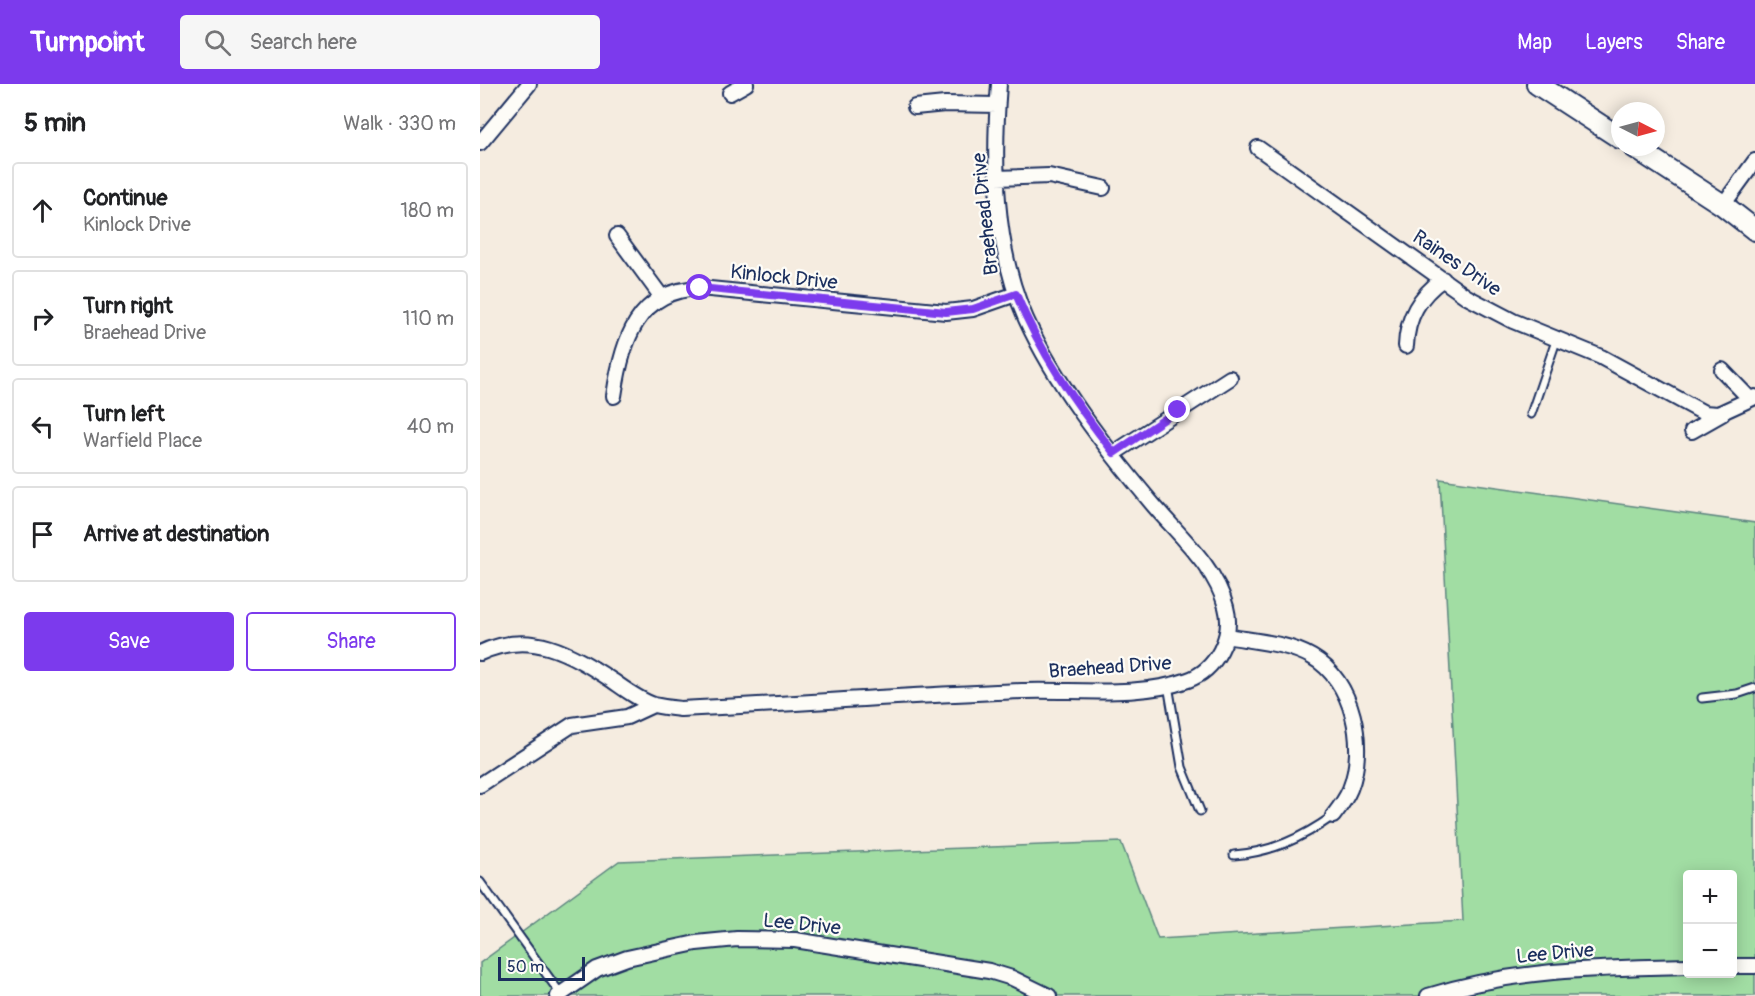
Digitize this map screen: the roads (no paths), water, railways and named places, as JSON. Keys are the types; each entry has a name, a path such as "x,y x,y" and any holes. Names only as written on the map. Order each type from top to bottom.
{"main road":[{"path":"1537,84 1611,132"},
{"path":"1648,156 1723,205 1755,230"}],"street":[{"path":"480,143 529,84"},
{"path":"730,93 746,84"},
{"name":"Braehead Drive","path":"480,653 497,645 512,643 552,647 589,665 653,705 681,709 779,706 1022,691 1120,690 1168,685 1190,680 1208,667 1218,656 1226,636 1227,608 1214,579 1065,387 1039,344 1016,294 1007,259 997,178 999,84"},
{"path":"915,107 945,104 997,105"},
{"name":"Raines Drive","path":"1258,148 1492,311 1650,381 1696,410 1719,414"},
{"path":"1723,205 1755,161"},
{"path":"997,178 1049,176 1103,188"},
{"path":"617,236 661,296"},
{"path":"1406,346 1407,329 1414,309 1422,297 1443,279"},
{"name":"Kinlock Drive","path":"614,396 617,373 632,330 643,310 661,296 685,288 946,312 973,309 1016,294"},
{"path":"1692,431 1719,414 1753,398 1722,370"},
{"path":"1114,453 1230,378"},
{"path":"1226,636 1309,655 1324,664 1340,681 1355,731 1356,758 1351,788 1333,816"},
{"path":"480,785 572,725 585,721 627,717 653,705"},
{"name":"Lee Drive","path":"559,995 597,969 627,958 696,943 778,938 989,971 1012,978 1049,996"},
{"name":"Lee Drive","path":"1428,996 1472,982 1512,975 1571,969 1683,966"},
{"path":"1737,966 1755,966"}],"lane":[{"path":"1531,414 1557,338"},
{"path":"1168,685 1182,766 1200,811"},
{"path":"1702,698 1737,694 1755,688"},
{"path":"1234,855 1262,851 1288,843 1333,816"},
{"path":"480,882 559,995"}]}
